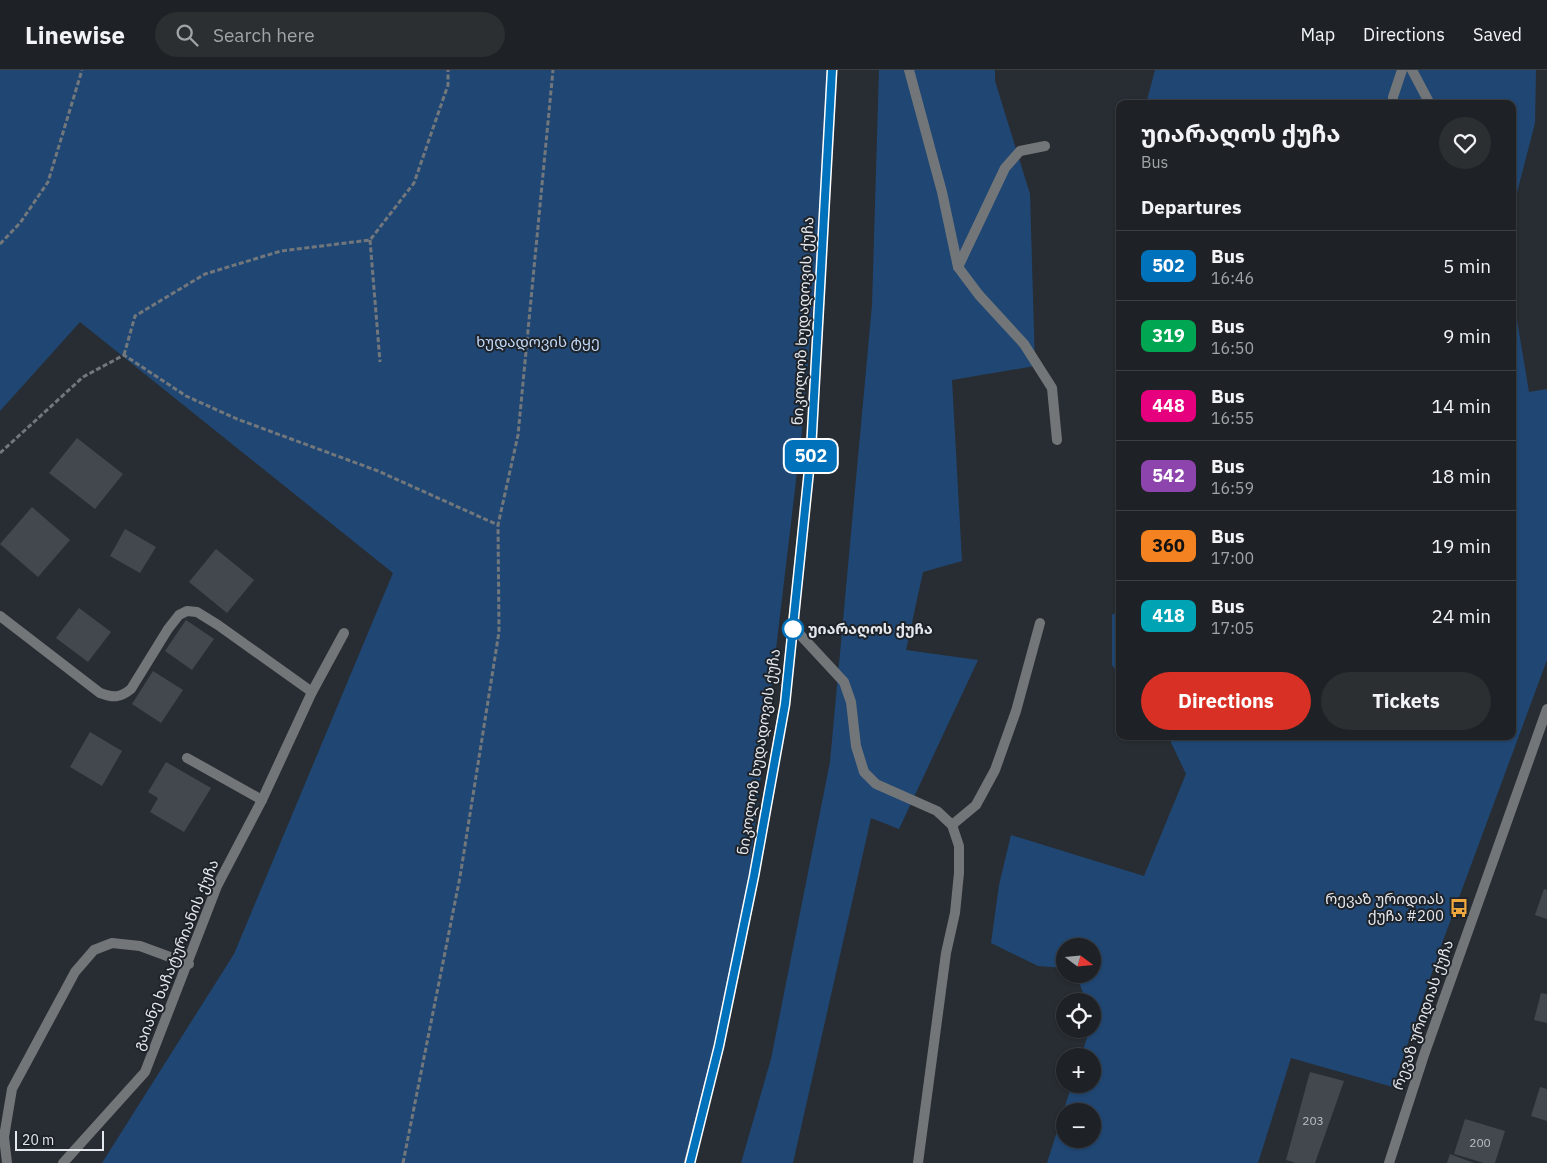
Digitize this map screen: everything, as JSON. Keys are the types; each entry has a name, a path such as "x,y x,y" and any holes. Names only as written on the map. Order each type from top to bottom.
{"main road":[{"name":"ნიკოლოზ ხუდადოვის ქუჩა","path":"690,1163 719,1046 754,876 785,704 811,451 832,70"}],"street":[{"path":"909,70 942,192 958,267 979,295 1024,344 1052,388 1057,440"},
{"path":"1393,100 1402,70"},
{"path":"1412,70 1428,100"},
{"path":"958,267 1005,168 1020,151 1045,146"},
{"path":"0,616 100,693 110,697 122,696 131,689 168,629 179,615 187,611 197,612 218,625 312,692"},
{"path":"952,826 976,805 995,770 1016,711 1040,623"},
{"path":"793,626 844,682 850,702 856,746 864,772 876,784 937,811 952,826 959,846 955,913 945,963 918,1163"},
{"name":"გაიანე ხაჩატურიანის ქუჩა","path":"63,1163 145,1072 217,886 262,800 312,692 344,633"},
{"name":"რევაზ ურიდიას ქუჩა","path":"1389,1163 1424,1055 1547,708"},
{"path":"187,758 262,800"},
{"path":"7,1163 4,1137 12,1089 76,972 94,950 112,943 140,946 188,964"}],"path":[{"path":"0,244 20,223 48,182 82,70"},
{"path":"380,362 370,240 414,183 448,85 448,70"},
{"path":"403,1163 460,877 499,632 498,525 518,435 553,70"},
{"path":"0,453 83,377 124,355 135,316 205,274 281,251 370,240"},
{"path":"124,355 186,396 237,419 378,472 498,525"}],"green space":[{"name":"ხუდადოვის ტყე","path":"0,70 834,70 802,430 735,994 684,1163 102,1163 234,954 393,573 80,322 0,411"},
{"path":"879,70 995,70 995,81 1030,194 1035,366 952,380 962,561 923,572 906,650 978,660 899,829 871,818 793,1163 741,1163 771,1059 830,762 872,305"},
{"path":"1155,70 1536,70 1535,123 1516,196 1516,100 1147,100"},
{"path":"1516,314 1529,392 1547,389 1547,660 1441,946 1393,1087 1291,1058 1258,1163 1047,1163 1056,1135 1056,1148 1101,1148 1101,1103 1066,1103 1069,1093 1101,1093 1101,1048 1084,1048 1087,1038 1101,1038 1101,993 1083,993 1079,983 1101,983 1101,938 1056,938 1056,967 1038,966 991,943 999,885 1011,835 1144,876 1186,774 1170,740 1516,740"},
{"path":"1116,612 1116,670 1112,665 1112,615"}],"building":[{"path":"77,438 123,474 95,509 49,473"},
{"path":"32,507 70,540 38,577 0,544"},
{"path":"125,529 156,547 140,573 110,556"},
{"path":"216,549 254,580 227,613 189,582"},
{"path":"79,608 111,632 88,662 56,638"},
{"path":"186,620 214,639 192,670 165,651"},
{"path":"153,671 183,690 161,723 132,704"},
{"path":"90,732 122,751 102,786 70,767"},
{"path":"166,762 211,788 184,832 150,812 158,798 148,792"},
{"path":"1544,889 1547,890 1547,919 1535,915"},
{"path":"1541,993 1547,994 1547,1023 1534,1020"},
{"path":"1310,1072 1344,1081 1315,1163 1296,1163 1286,1160"},
{"path":"1540,1087 1547,1089 1547,1121 1531,1116"},
{"path":"1465,1119 1505,1131 1495,1163 1484,1163 1454,1154"},
{"path":"1450,1154 1474,1163 1447,1163"}],"bus line":[{"name":"502","path":"690,1163 719,1046 754,876 785,704 811,451 832,70"}],"place":[{"name":"უიარაღოს ქუჩა","path":"793,629"},
{"name":"რევაზ ურიდიას ქუჩა #200","path":"1459,908"}]}
